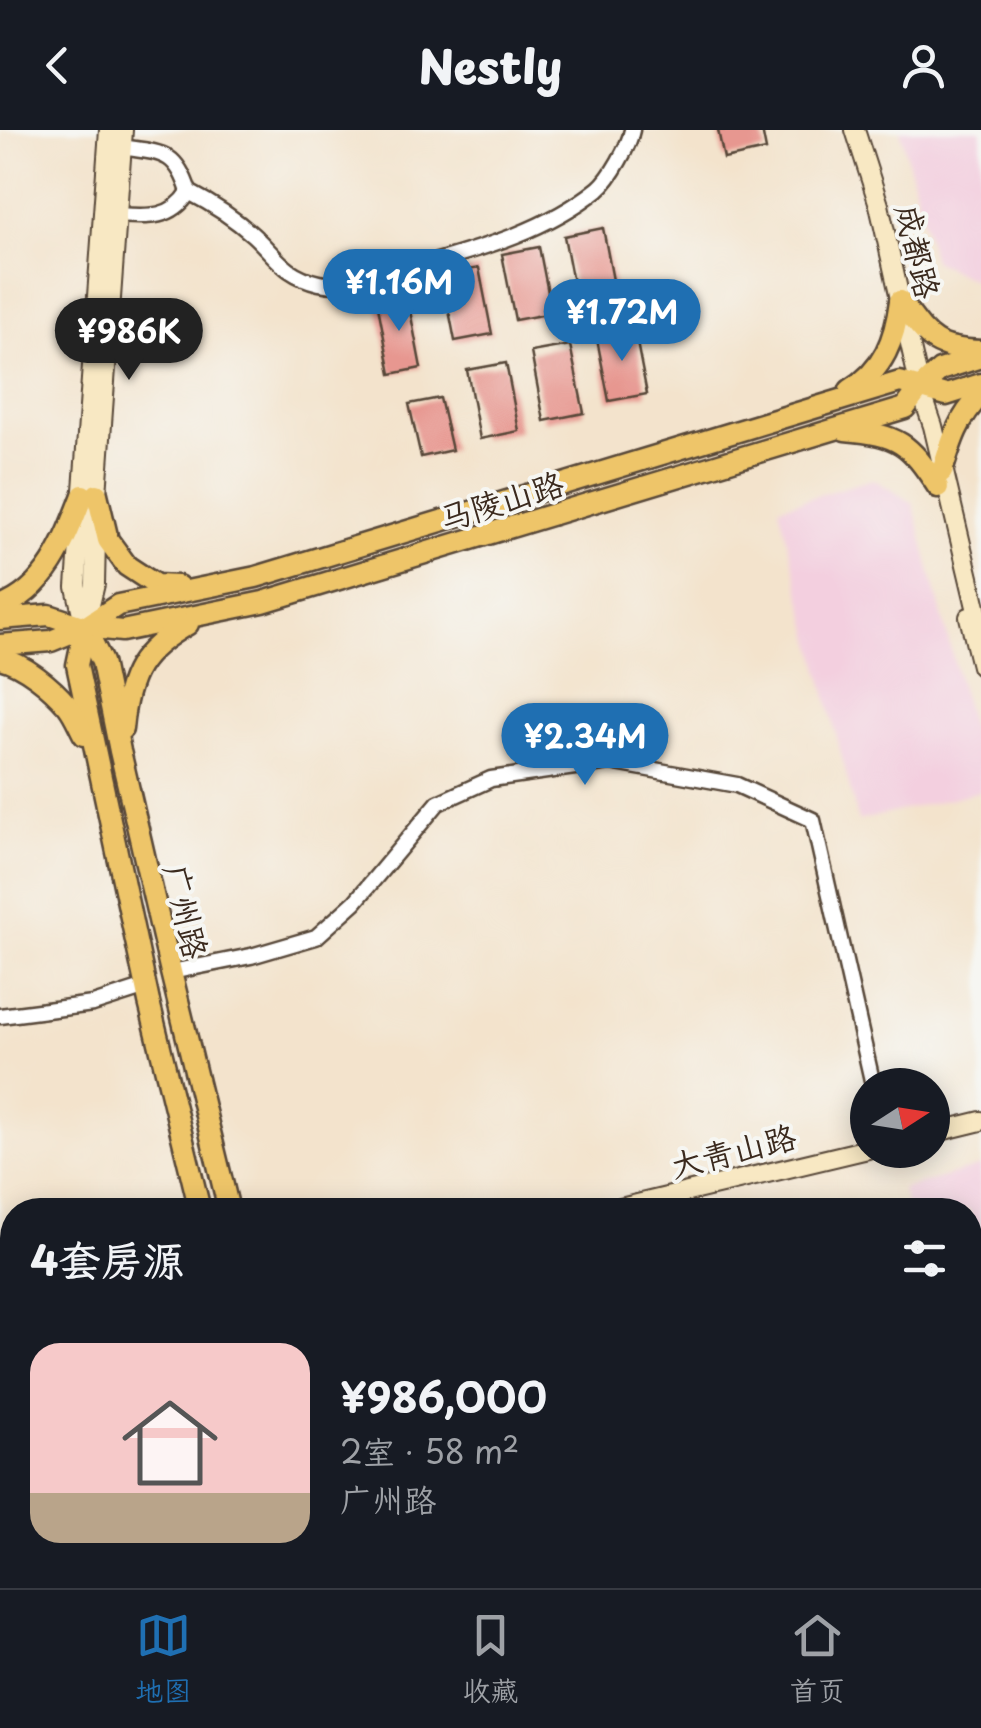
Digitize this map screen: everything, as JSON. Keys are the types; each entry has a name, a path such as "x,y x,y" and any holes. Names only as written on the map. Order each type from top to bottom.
{"main road":[{"path":"900,301 937,344 981,354"},
{"path":"821,406 866,380 886,355 896,330 900,301"},
{"name":"马陵山路","path":"0,620 49,615 85,628 122,631 263,602 906,408 940,370 981,354"},
{"name":"马陵山路","path":"0,645 50,640 85,628 118,605 256,577 900,382 946,394 981,384"},
{"path":"834,429 897,439 940,480 956,425 981,395"},
{"path":"90,494 108,540 127,566 156,585 210,586"},
{"path":"0,607 40,580 61,551 90,494"},
{"path":"120,750 125,700 138,666 161,639 208,614"},
{"name":"广州路","path":"85,628 102,662 226,1198"},
{"name":"广州路","path":"85,628 77,665 146,987 197,1198"},
{"path":"0,658 42,681 68,706 96,756"}],"street":[{"name":"广州路","path":"85,628 95,584 90,494 109,130"},
{"path":"122,138 168,156 183,172 189,192 242,226 286,270 321,284 358,284 493,246 550,220 602,186 630,142 632,130"},
{"name":"成都路","path":"855,130 879,205 920,388 923,431 981,628"},
{"name":"广州路","path":"90,494 122,138"},
{"path":"116,215 160,214 181,205 189,192"},
{"name":"成都路","path":"940,480 981,666"},
{"path":"171,972 251,956 316,936 356,902 438,803 491,780 610,762 738,785 813,820 868,1068"},
{"path":"0,1016 93,1004 146,987"},
{"path":"950,1129 981,1121"},
{"name":"大青山路","path":"662,1198 850,1152"}],"shaded area":[{"path":"900,130 981,130 981,284 933,260"},
{"path":"873,479 913,503 981,767 981,791 858,821 779,507"},
{"path":"981,1166 981,1198 904,1198 902,1189"}],"building":[{"path":"718,130 762,130 766,150 724,159"},
{"path":"603,228 616,296 577,303 564,236"},
{"path":"539,247 552,313 515,320 502,254"},
{"path":"479,268 492,334 455,341 442,275"},
{"path":"407,295 421,368 391,374 377,301"},
{"path":"634,327 647,394 609,401 596,334"},
{"path":"570,345 584,413 544,421 531,352"},
{"path":"506,363 519,431 480,439 467,370"},
{"path":"440,398 452,450 421,457 409,404"}]}
